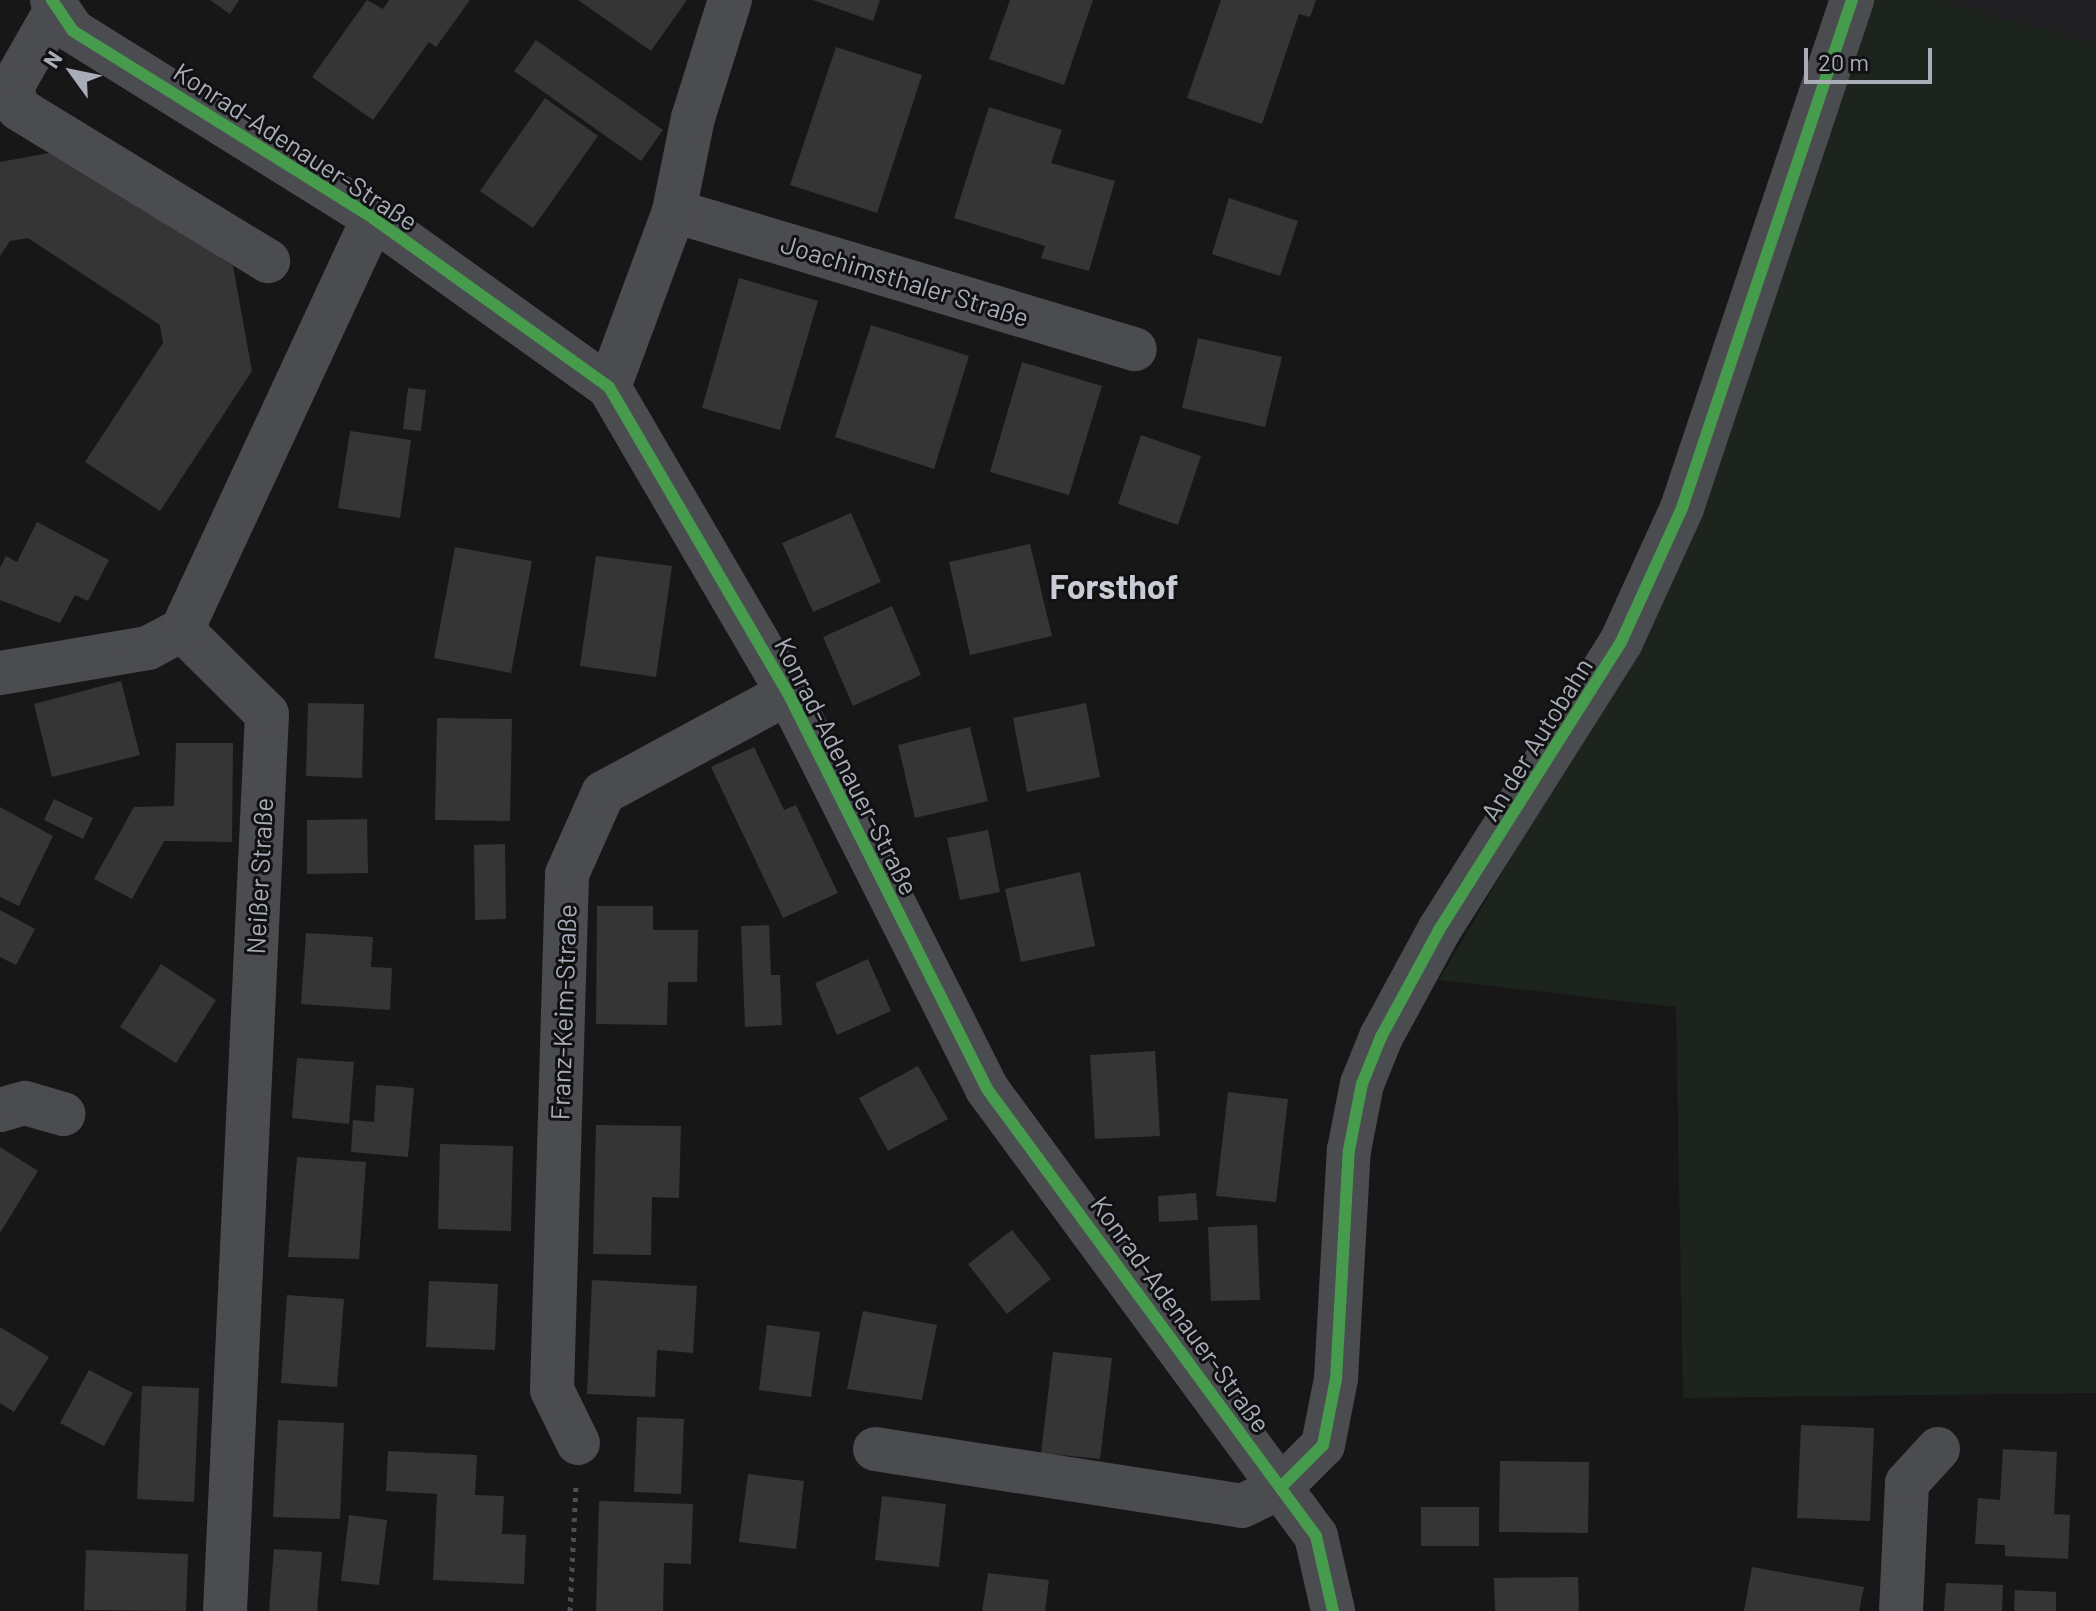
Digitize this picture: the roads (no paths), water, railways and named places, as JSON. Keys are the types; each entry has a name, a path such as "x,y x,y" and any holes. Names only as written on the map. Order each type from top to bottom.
{"street":[{"path":"609,387 674,211 693,118 730,0"},
{"name":"An der Autobahn","path":"1281,1487 1323,1445 1326,1432 1336,1379 1349,1150 1362,1084 1381,1037 1439,930 1621,642 1670,535 1852,0"},
{"path":"54,4 12,91 19,109 268,261"},
{"name":"Konrad-Adenauer-Straße","path":"54,4 73,31 373,218 609,387 788,693 987,1089 1316,1536 1331,1586 1333,1611"},
{"name":"Joachimsthaler Straße","path":"674,211 1135,349"},
{"path":"0,673 148,648 182,630 373,218"},
{"name":"Neißer Straße","path":"182,630 267,714 225,1611"},
{"name":"Franz-Keim-Straße","path":"578,1443 552,1390 567,874 603,793 788,693"},
{"path":"0,1110 25,1103 63,1114"},
{"path":"875,1449 1242,1506 1281,1487"},
{"path":"1901,1611 1907,1483 1938,1449"}],"district":[{"name":"Forsthof","path":"1114,586"}]}
